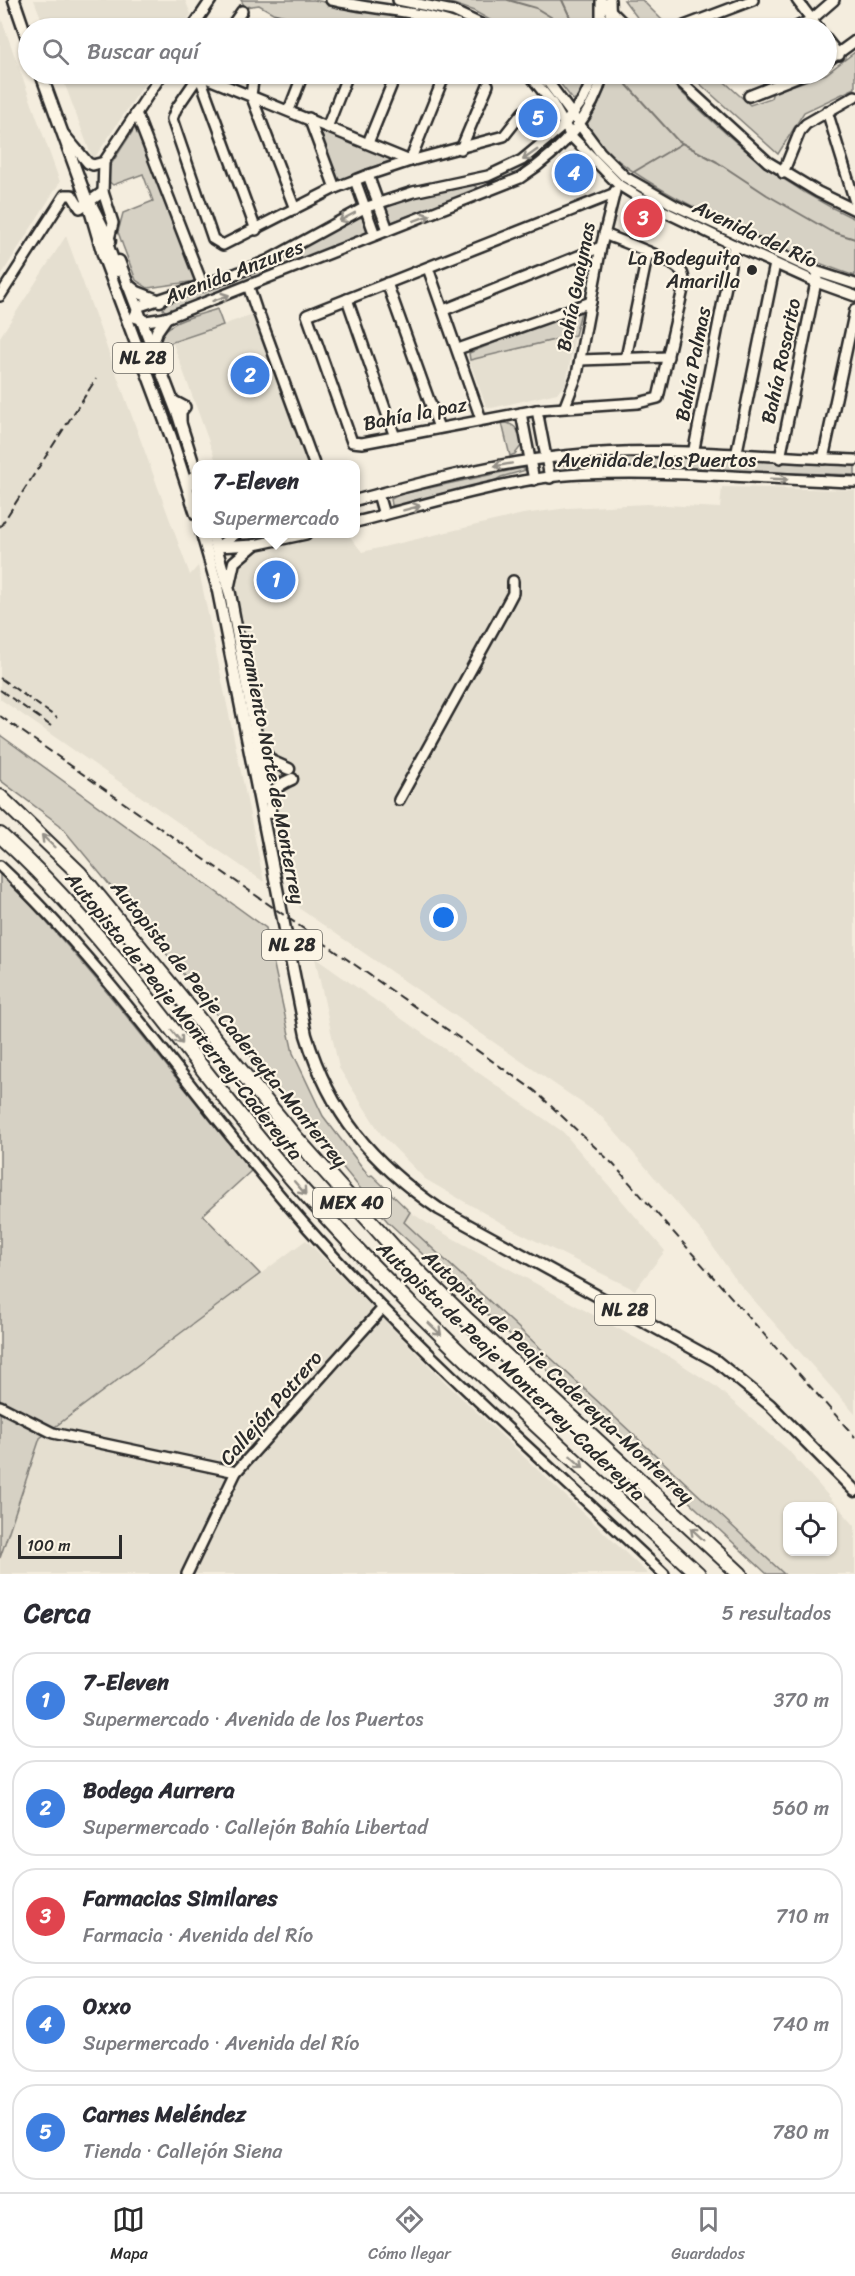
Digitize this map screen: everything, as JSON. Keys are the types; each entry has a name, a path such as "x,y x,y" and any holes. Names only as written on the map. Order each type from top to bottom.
{"highway":[{"name":"Autopista de Peaje Cadereyta-Monterrey","path":"0,797 79,873 288,1129 394,1248 473,1326 740,1574"},
{"name":"Autopista de Peaje Monterrey-Cadereyta","path":"0,836 71,906 247,1125 366,1261 456,1350 698,1574"}],"main road":[{"path":"14,0 20,18"},
{"name":"NL 28","path":"45,84 90,205 138,315 192,475"},
{"path":"90,205 109,239 152,347 188,441 192,471"},
{"name":"NL 28","path":"90,205 104,258 150,378 192,476"},
{"path":"104,258 110,264 130,315 138,315"},
{"path":"127,284 137,292 160,300"},
{"path":"138,315 135,330 150,378"},
{"path":"152,347 157,331 166,318"},
{"name":"Libramiento Norte de Monterrey","path":"203,538 217,586 306,1035 315,1062 352,1131 379,1161 412,1191 465,1225 716,1361 771,1405 852,1489 855,1500"},
{"path":"210,538 217,547 216,560 226,612 226,633"},
{"name":"Libramiento Norte de Monterrey","path":"214,538 230,594 309,1030 333,1093 379,1161"},
{"path":"230,594 230,574 234,562 254,545"},
{"path":"257,740 270,761 290,774 273,790 270,796 270,813"}],"street":[{"path":"199,18 211,0"},
{"path":"331,0 432,18"},
{"path":"398,0 444,9 461,18"},
{"path":"705,18 753,0"},
{"path":"797,0 810,18"},
{"path":"813,18 834,0"},
{"path":"604,1 619,18"},
{"path":"602,18 604,1"},
{"path":"237,18 242,11"},
{"path":"612,11 612,18"},
{"path":"837,53 839,55 855,41"},
{"path":"109,239 113,223 104,192 104,162 155,84"},
{"path":"193,84 172,119 213,239 217,243 229,244 354,180 410,161 504,136 523,112"},
{"path":"204,84 256,230"},
{"path":"224,84 328,125 410,161"},
{"path":"253,84 251,95 295,209"},
{"path":"289,110 299,84"},
{"path":"328,125 344,84"},
{"path":"368,143 392,84"},
{"path":"410,161 441,84"},
{"name":"Avenida del Río","path":"537,84 571,136 653,206 775,264 855,296"},
{"name":"Avenida del Río","path":"549,84 622,181 818,272 855,284"},
{"name":"Avenida Anzures","path":"138,315 160,300 269,260 364,208 479,178 522,160 563,126 583,100 590,84"},
{"name":"Avenida Anzures","path":"138,315 166,318 277,277 375,235 520,178 540,165 571,136 591,105 599,84"},
{"path":"683,84 783,173 855,210"},
{"path":"749,96 779,84"},
{"path":"461,149 488,85"},
{"path":"783,173 800,131 806,124 855,96"},
{"path":"827,111 855,202"},
{"path":"136,113 203,286"},
{"path":"309,118 335,188"},
{"path":"62,132 88,163 93,165 104,162"},
{"path":"368,175 388,230"},
{"path":"479,178 485,193"},
{"path":"354,180 375,235"},
{"name":"Bahía Guaymas","path":"565,406 573,390 580,360 613,194 622,181"},
{"path":"0,296 65,195 72,195 80,208 90,205 104,192"},
{"name":"Bahía la paz","path":"604,234 648,252 678,268 683,274 684,285 661,392 653,400 537,410 354,444 307,315 613,194"},
{"name":"Bahía Palmas","path":"693,454 734,245"},
{"path":"444,310 601,246"},
{"path":"626,358 648,252"},
{"path":"269,260 277,277"},
{"path":"736,456 775,264"},
{"path":"428,268 481,419"},
{"name":"Bahía Rosarito","path":"780,458 818,272"},
{"path":"387,283 439,428"},
{"path":"249,288 312,460"},
{"path":"347,299 395,437"},
{"path":"160,300 161,310 166,318"},
{"path":"458,349 591,302"},
{"path":"823,459 855,310"},
{"path":"580,360 668,357"},
{"path":"537,410 550,478"},
{"path":"522,413 534,480"},
{"name":"Avenida de los Puertos","path":"360,499 546,458 612,453 855,460"},
{"name":"Avenida de los Puertos","path":"360,521 534,480 599,474 855,482"},
{"path":"378,494 384,515"},
{"path":"217,547 230,538"},
{"path":"217,547 254,545 287,538"},
{"path":"399,800 505,609 513,593 513,581"},
{"path":"0,866 105,980 308,1228 383,1308 465,1389 664,1574"},
{"name":"Callejón Potrero","path":"187,1574 236,1472 383,1308"},
{"path":"0,1406 53,1433 91,1439 236,1472"}],"shaded area":[{"path":"34,0 185,0 191,14 188,18 41,18"},
{"path":"241,0 314,0 374,12 422,18 295,18 273,13 259,5 245,7"},
{"path":"442,0 595,0 596,18 486,18 474,11"},
{"path":"624,0 642,0 660,18 638,18"},
{"path":"0,15 18,65 18,84 25,84 60,182 0,277"},
{"path":"855,52 855,88 804,112 778,154 700,84 727,84 750,105 771,98 773,92 797,84 837,84 837,66"},
{"path":"65,84 144,84 93,160"},
{"path":"561,84 584,84 579,96 573,100"},
{"path":"606,84 673,84 729,137 774,173 855,219 855,276 749,234 662,189 626,166 599,143 587,121"},
{"path":"136,126 139,127 196,281 148,288 136,280 118,232 123,213 153,201 143,174 113,185 107,180 108,169"},
{"path":"320,130 388,156 390,161 339,180 336,179"},
{"path":"560,134 564,137 529,168 508,179 487,185 490,180 526,164"},
{"path":"473,185 478,188 475,191 389,223 384,209 387,206 426,194"},
{"path":"357,217 363,218 368,229 365,234 282,267 278,265 278,259"},
{"path":"66,236 190,575 198,566 264,882 0,699 0,337"},
{"path":"266,267 268,273 173,311 166,312 163,309 166,301 220,287"},
{"path":"217,309 223,325 158,347 160,338 172,325"},
{"path":"576,310 581,312 575,335 470,360 469,353"},
{"path":"253,314 306,460 216,460 173,343"},
{"path":"575,335 566,384 557,393 492,408 486,406 469,360"},
{"path":"502,423 514,426 522,445 515,454 510,456"},
{"path":"672,457 855,464 855,475 557,465 570,461"},
{"path":"522,468 526,470 501,477 491,483 399,506 392,505 391,499 401,494"},
{"path":"722,487 855,490 855,1414 736,1280 704,1234 601,1116 300,909 233,583 239,559 245,555 315,538 351,538 362,552 523,514 568,508 647,504 720,508"},
{"path":"0,735 266,928 293,1053 323,1116 369,1176 372,1175 410,1212 404,1222 784,1574 767,1574 388,1222 60,825 0,780"},
{"path":"0,873 98,981 251,1171 203,1215 260,1274 40,1438 0,1558"},
{"path":"315,958 563,1132 665,1251 635,1290 512,1229 425,1179 381,1134 339,1068"},
{"path":"410,1212 436,1229 670,1357 715,1386 788,1450 834,1502 783,1502 783,1556 837,1556 837,1506 855,1526 855,1574 783,1574 404,1222"},
{"path":"306,1240 445,1382 648,1574 0,1574 0,1558 40,1438"}],"waterway":[{"path":"508,0 536,8 552,18"},
{"path":"562,0 570,18"},
{"path":"626,84 678,141 717,162 767,195 830,231 855,239"},
{"path":"632,173 681,144"}],"railway":[{"path":"0,527 96,379"},
{"path":"0,678 57,718"},
{"path":"0,690 51,726"},
{"path":"0,716 535,1091 613,1164 855,1437"}],"place":[{"name":"Carnes Meléndez","path":"538,118"},
{"name":"Oxxo","path":"574,173"},
{"name":"Farmacias Similares","path":"643,218"},
{"name":"La Bodeguita Amarilla","path":"752,270"},
{"name":"Bodega Aurrera","path":"250,375"},
{"name":"7-Eleven","path":"276,580"}]}
